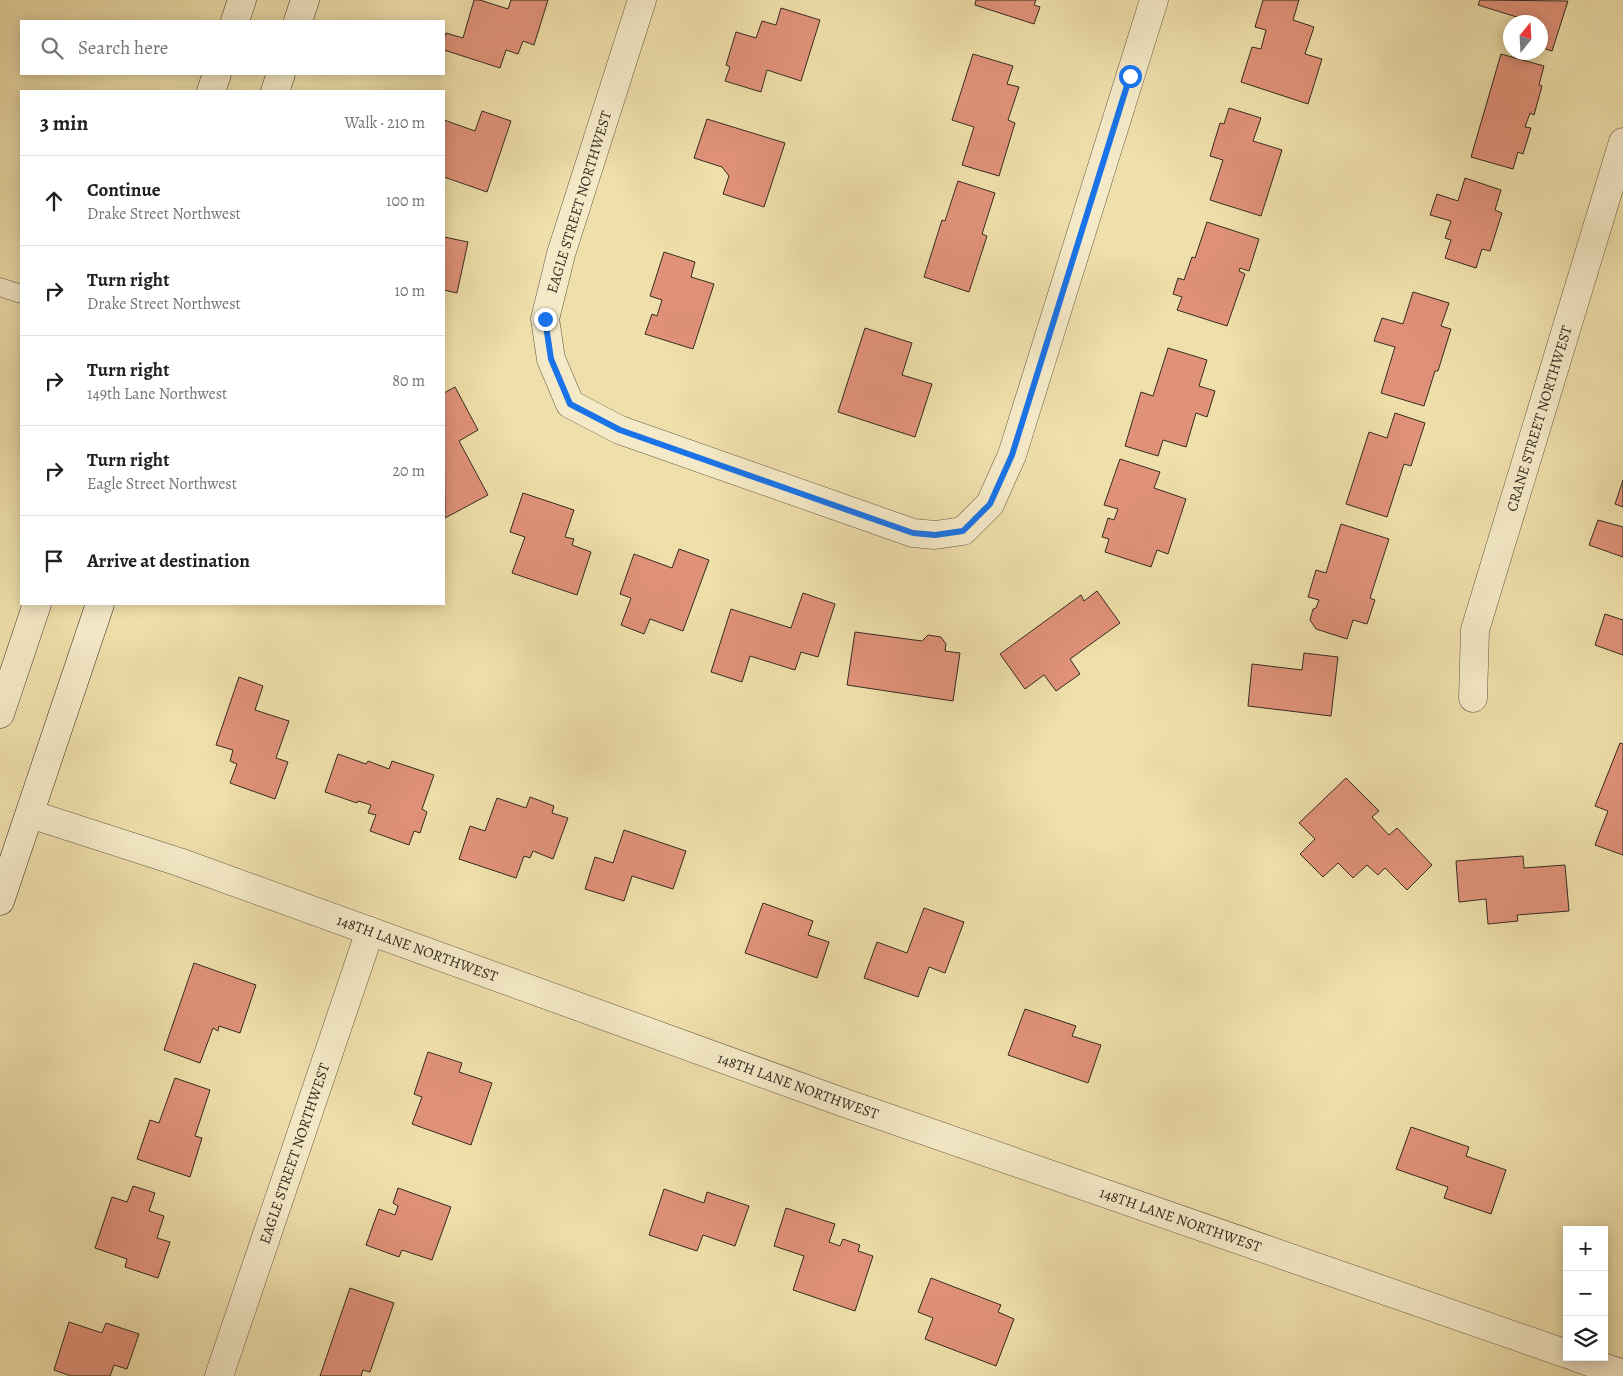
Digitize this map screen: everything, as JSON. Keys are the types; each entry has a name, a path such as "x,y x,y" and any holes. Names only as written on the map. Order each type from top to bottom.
{"street":[{"path":"235,20 242,0"},
{"path":"298,20 305,0"},
{"name":"EAGLE STREET NORTHWEST","path":"642,0 561,254 545,319 551,359 570,404 620,430 913,533 935,535 963,531 990,504 1012,455 1154,0"},
{"path":"211,90 217,75"},
{"path":"275,90 281,75"},
{"name":"CRANE STREET NORTHWEST","path":"1473,698 1475,630 1623,142"},
{"path":"0,714 37,605"},
{"path":"43,772 46,715 82,605"},
{"path":"0,901 100,605"},
{"name":"148TH LANE NORTHWEST","path":"30,814 179,862 842,1102 1563,1353"},
{"name":"EAGLE STREET NORTHWEST","path":"219,1376 370,932"},
{"path":"1586,1361 1623,1374"}],"lane":[{"path":"0,287 20,294"}],"building":[{"path":"474,0 480,0 508,9 511,0 548,0 534,45 523,41 518,54 506,50 500,68 445,50 446,33 463,38"},
{"path":"976,0 1036,0 1034,5 1040,7 1034,24 975,5"},
{"path":"1263,0 1299,0 1293,20 1314,27 1305,54 1322,59 1308,104 1241,82 1252,47 1261,49 1266,30 1255,27"},
{"path":"1480,0 1568,1 1552,51 1548,50 1548,15 1510,15 1478,5"},
{"path":"781,8 820,20 801,81 767,70 761,92 725,81 730,67 726,65 736,32 756,38 762,21 776,25"},
{"path":"973,54 1013,66 1007,84 1019,87 1008,120 1015,123 999,176 962,165 974,127 952,120"},
{"path":"1501,54 1503,55 1503,60 1522,60 1544,66 1539,85 1542,86 1534,115 1530,113 1525,127 1531,128 1523,154 1518,152 1513,169 1471,157"},
{"path":"1229,108 1261,118 1253,141 1282,150 1261,216 1210,200 1223,160 1210,156 1220,123 1224,124"},
{"path":"482,111 511,121 487,192 445,177 445,120 475,131"},
{"path":"707,119 785,143 764,207 723,194 729,176 722,167 694,158"},
{"path":"1465,178 1501,190 1495,210 1502,213 1490,251 1482,249 1476,268 1445,258 1451,240 1445,238 1451,221 1430,215 1437,194 1458,201"},
{"path":"958,181 995,193 982,234 987,236 969,292 924,277 942,220 945,221"},
{"path":"1207,222 1259,239 1249,271 1240,268 1239,271 1245,274 1227,326 1177,310 1182,297 1173,294 1178,278 1184,280 1192,257 1195,258"},
{"path":"445,237 468,242 457,293 445,290"},
{"path":"664,252 695,262 691,277 714,284 693,349 645,334 652,314 657,316 662,300 650,296"},
{"path":"1413,292 1449,303 1441,326 1451,329 1438,371 1435,371 1424,406 1381,393 1395,347 1374,341 1382,318 1403,324"},
{"path":"865,328 912,343 902,375 932,384 915,437 838,412"},
{"path":"1168,348 1207,360 1199,386 1215,391 1207,417 1196,413 1186,447 1163,440 1158,456 1125,446 1141,392 1153,396"},
{"path":"455,387 478,430 459,441 488,495 445,518 445,392"},
{"path":"1395,413 1425,423 1411,466 1404,464 1387,517 1346,504 1369,432 1387,438"},
{"path":"1120,459 1160,472 1154,488 1186,499 1168,554 1157,550 1151,567 1105,552 1109,539 1102,537 1108,518 1114,520 1118,509 1104,505"},
{"path":"1623,480 1623,507 1615,504"},
{"path":"523,493 574,510 565,537 574,539 572,545 591,552 577,595 512,573 525,537 510,532"},
{"path":"1598,520 1623,527 1623,557 1589,545"},
{"path":"1341,524 1389,539 1370,598 1375,600 1367,624 1353,620 1347,639 1316,629 1310,620 1313,609 1316,608 1319,600 1308,597 1316,570 1326,573"},
{"path":"679,549 709,560 683,631 650,619 644,634 621,625 631,598 620,594 634,554 672,568"},
{"path":"1097,591 1120,623 1070,659 1080,674 1056,691 1044,675 1025,689 1000,654 1081,595 1084,601"},
{"path":"803,593 835,604 818,657 801,652 795,670 750,656 742,682 711,672 731,609 791,628"},
{"path":"1605,614 1623,620 1623,655 1595,645"},
{"path":"855,632 922,641 928,635 941,637 946,644 945,651 960,653 953,701 847,685"},
{"path":"1304,653 1338,657 1331,716 1248,706 1252,664 1302,670"},
{"path":"239,677 263,686 255,710 289,721 276,758 288,762 275,799 230,783 237,764 230,761 233,750 216,745"},
{"path":"1620,743 1623,744 1623,855 1595,845 1608,811 1595,806"},
{"path":"338,754 366,764 368,761 389,769 392,761 434,775 422,809 427,812 420,833 414,831 409,845 370,831 376,815 368,813 371,805 358,801 357,803 325,792"},
{"path":"1346,778 1379,811 1372,817 1389,835 1397,828 1432,865 1407,890 1385,868 1378,875 1367,865 1353,878 1338,863 1323,877 1300,854 1315,839 1299,823"},
{"path":"530,797 554,806 552,813 568,818 553,859 533,851 530,858 524,856 516,878 459,859 470,826 485,831 497,798 526,808"},
{"path":"624,830 686,851 673,889 632,876 624,901 585,889 595,857 613,863"},
{"path":"1523,856 1524,868 1565,865 1569,911 1517,915 1518,921 1488,924 1486,899 1459,902 1456,861"},
{"path":"763,903 813,921 808,935 829,942 817,978 745,953"},
{"path":"924,908 964,922 945,973 929,967 918,997 864,978 877,942 907,953"},
{"path":"194,963 256,985 240,1033 219,1026 218,1031 213,1028 200,1063 164,1050"},
{"path":"1025,1009 1076,1026 1072,1036 1101,1045 1088,1083 1008,1055"},
{"path":"428,1052 462,1063 459,1072 492,1083 471,1145 412,1124 422,1097 414,1094"},
{"path":"175,1078 210,1090 195,1136 202,1138 190,1177 137,1159 150,1120 159,1123"},
{"path":"1411,1127 1469,1147 1466,1156 1506,1170 1491,1214 1444,1198 1448,1187 1396,1169"},
{"path":"133,1186 155,1193 149,1211 164,1216 157,1238 170,1242 158,1278 125,1267 127,1259 95,1248 112,1197 127,1202"},
{"path":"398,1188 451,1207 432,1260 402,1250 399,1257 366,1245 379,1209 395,1215 398,1206 393,1203"},
{"path":"664,1189 704,1203 707,1192 749,1206 735,1246 703,1235 697,1251 649,1235"},
{"path":"786,1208 835,1224 829,1242 840,1246 843,1239 860,1245 858,1251 873,1256 855,1311 793,1290 804,1256 774,1246"},
{"path":"931,1278 1001,1305 998,1312 1014,1319 996,1366 925,1339 933,1318 918,1312"},
{"path":"350,1288 394,1303 370,1372 363,1370 361,1376 320,1376"},
{"path":"69,1322 102,1333 106,1323 139,1334 127,1369 114,1365 110,1376 71,1376 54,1370"}],"route":[{"path":"545,319 551,359 570,404 620,430 913,533 935,535 963,531 990,504 1012,455 1130,76"}]}
